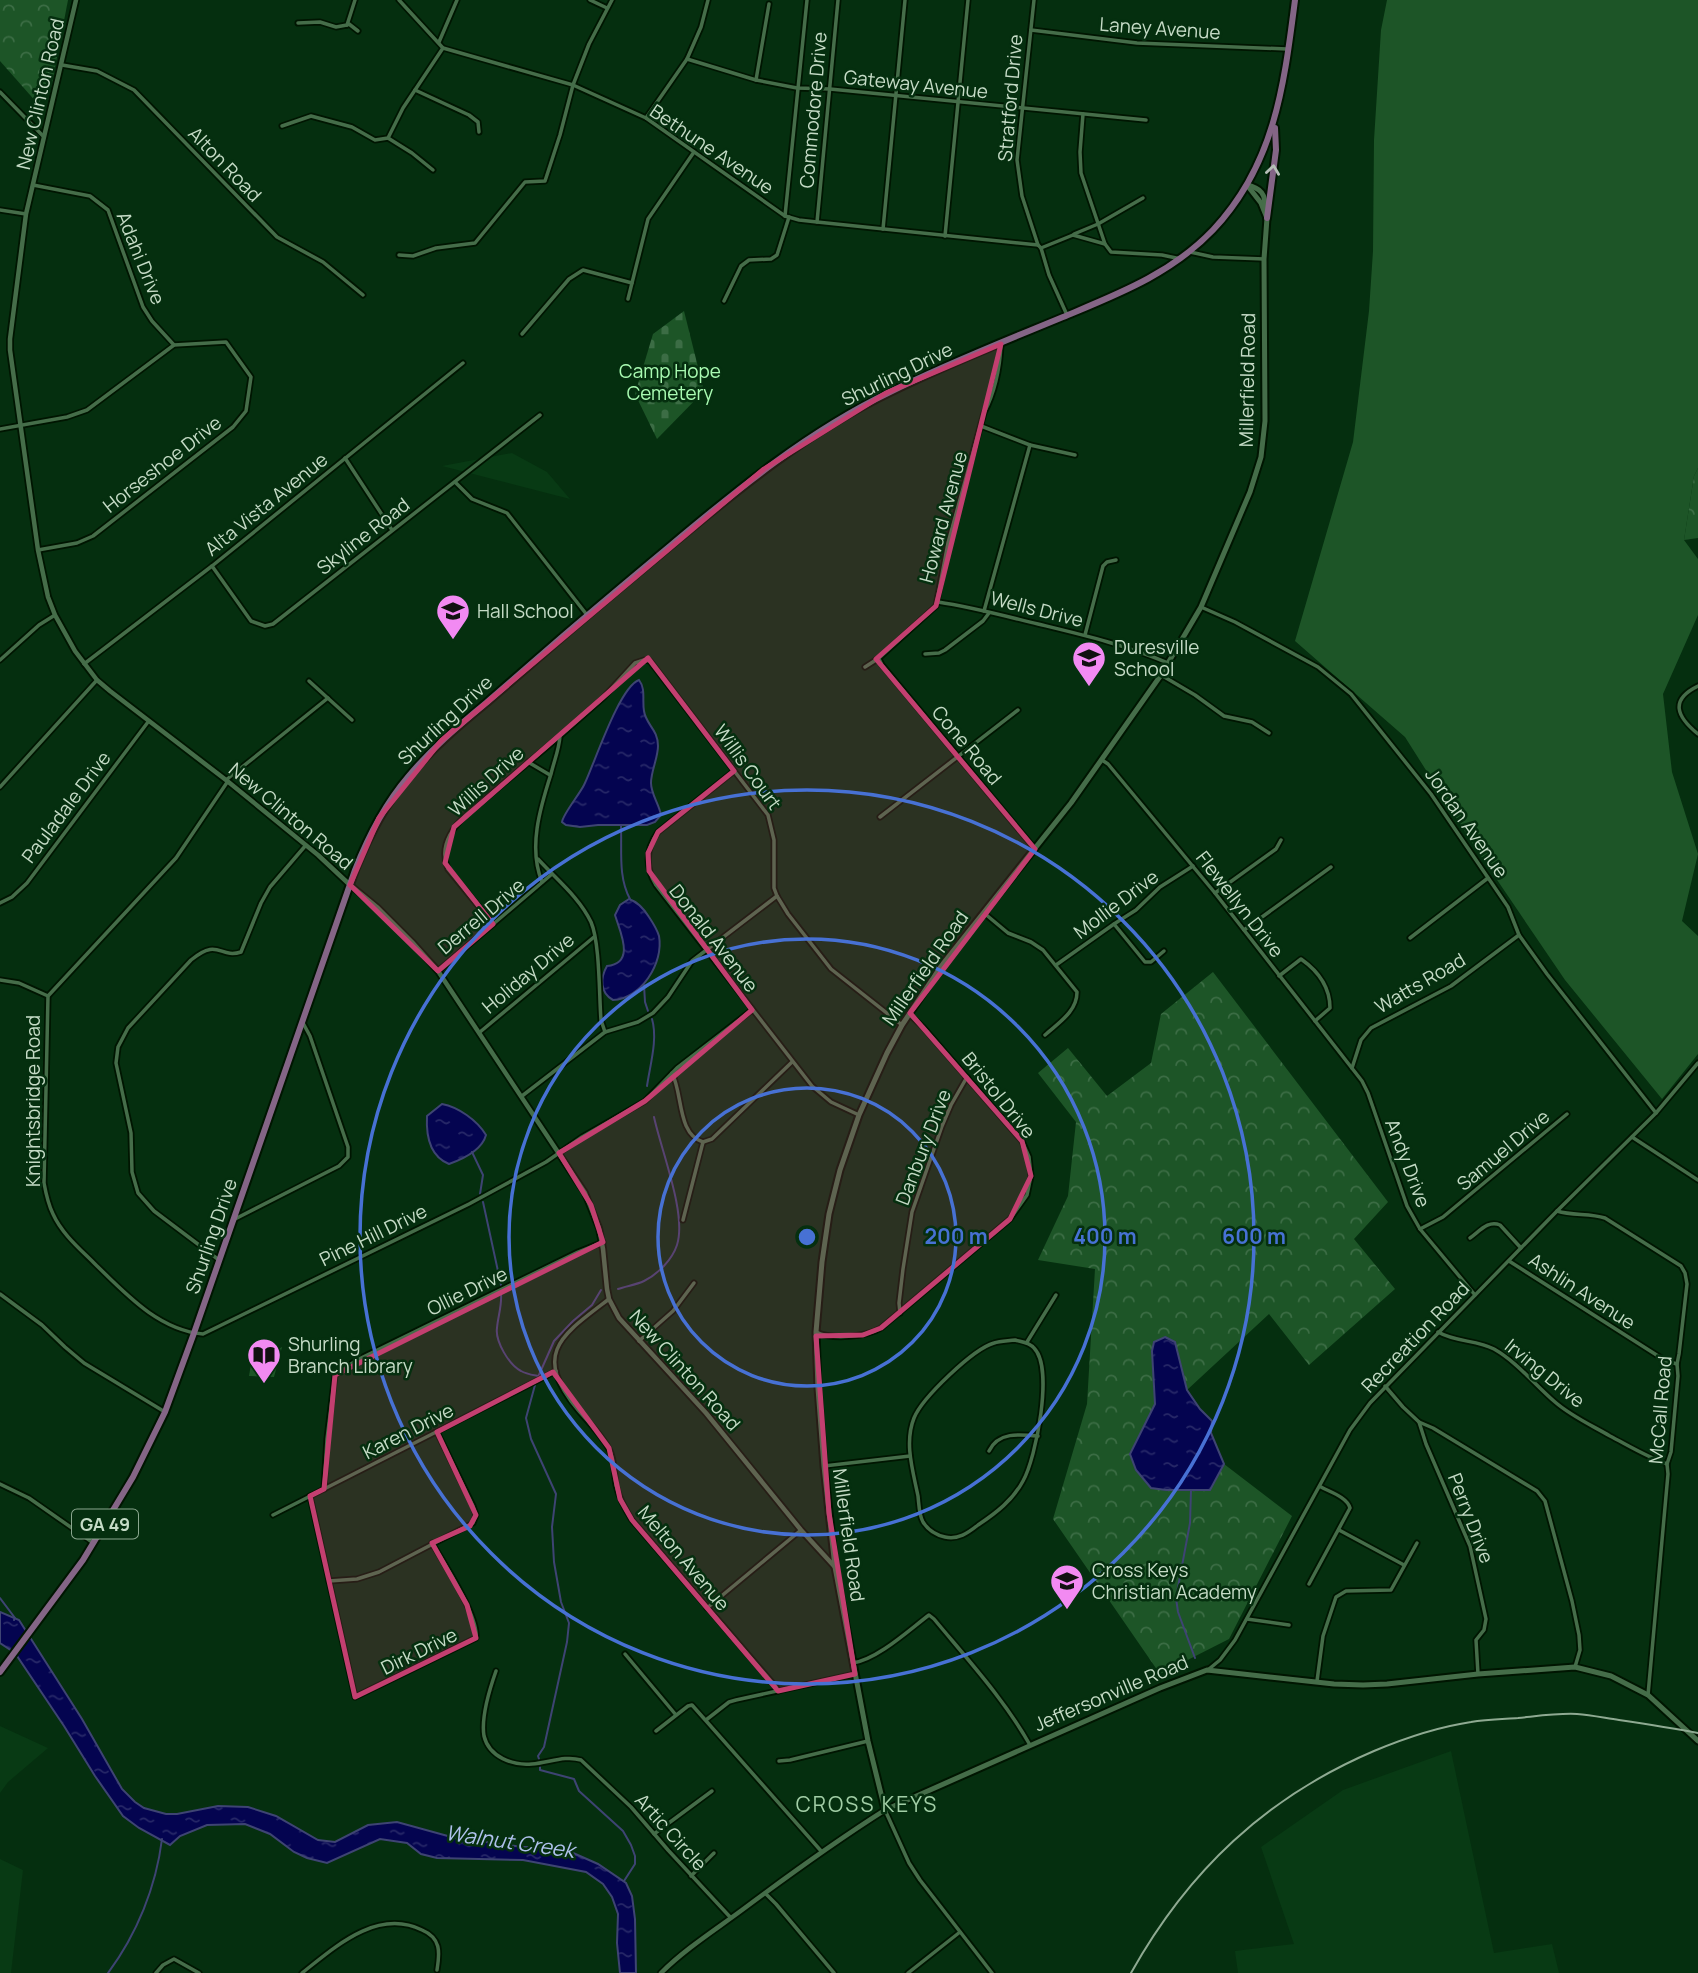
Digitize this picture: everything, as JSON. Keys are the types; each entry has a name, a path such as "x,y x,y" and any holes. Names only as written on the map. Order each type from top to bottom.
{"main road":[{"name":"GA 49","path":"1247,185 1264,153 1275,122 1295,0"},
{"path":"1267,218 1276,150 1275,122"},
{"name":"Millerfield Road","path":"885,1810 868,1741 835,1567 824,1466 817,1388 816,1332 829,1214 859,1115 902,1025 942,965 1035,849 1161,675 1201,607 1250,492 1262,449 1265,421 1264,260 1267,218 1247,185"},
{"name":"Shurling Drive","path":"1,1671 94,1543 138,1467 164,1412 361,855 379,818 405,779 459,724 764,469 843,417 896,388 1140,284 1190,252 1221,221 1247,185"},
{"name":"Jeffersonville Road","path":"885,1810 1207,1670 1334,1684 1387,1684 1575,1667 1611,1676 1648,1695 1698,1741"}],"street":[{"name":"New Clinton Road","path":"76,0 26,214 9,339 38,550 55,615 68,640 97,680 148,722 228,780 306,845 378,908 438,971 591,1205 603,1242 609,1299 619,1318 706,1413 801,1530 835,1567"},
{"path":"347,25 355,0"},
{"path":"388,138 403,108 443,48 399,0"},
{"path":"439,42 457,0"},
{"path":"590,0 607,8"},
{"path":"399,256 413,256 436,248 475,243 525,182 545,181 573,85 589,44 612,0"},
{"path":"646,118 687,59 701,27 708,0"},
{"path":"724,302 741,266 749,260 771,260 777,255 787,216 807,0"},
{"name":"Commodore Drive","path":"817,222 838,0"},
{"path":"883,229 905,0"},
{"path":"945,236 968,0"},
{"name":"Stratford Drive","path":"1034,0 1017,149 1018,173 1022,196 1049,275 1068,315"},
{"path":"756,80 769,4"},
{"path":"298,23 320,22 336,27 349,24 358,31"},
{"name":"Laney Avenue","path":"1030,30 1138,43 1287,49"},
{"name":"Bethune Avenue","path":"443,48 573,85 646,118 787,216 817,222 1040,247 1073,235"},
{"name":"Gateway Avenue","path":"687,59 756,80 797,88 1146,120"},
{"name":"Alton Road","path":"62,65 97,71 134,90 277,237 323,262 363,295"},
{"path":"415,90 469,115 478,122 479,132"},
{"path":"0,92 44,137"},
{"path":"1083,114 1081,173 1105,244 1111,252 1163,254 1181,259"},
{"path":"282,126 311,116 352,127 375,140 388,138 433,170"},
{"path":"628,299 648,219 694,152"},
{"name":"Adahi Drive","path":"33,185 90,196 108,210 143,307 174,345"},
{"path":"1073,235 1143,198"},
{"path":"0,211 26,214"},
{"path":"1073,235 1105,244"},
{"path":"1190,252 1213,257 1264,260"},
{"path":"522,334 569,279 583,270 632,283"},
{"name":"Horseshoe Drive","path":"38,550 77,543 93,536 223,435 246,411 251,377 226,342 174,345"},
{"name":"Howard Avenue","path":"865,667 879,658 933,609 937,602 948,543 984,413 991,399 1001,344"},
{"path":"0,429 67,418 87,410 174,345"},
{"name":"Alta Vista Avenue","path":"84,664 212,566 463,363"},
{"name":"Skyline Road","path":"212,566 251,621 265,626 273,624 540,415"},
{"path":"981,426 1030,445 1075,455"},
{"path":"925,654 945,650 983,621 1030,445"},
{"path":"345,458 392,530"},
{"path":"455,482 472,499 507,513 587,615"},
{"path":"1085,635 1103,566 1116,559"},
{"name":"Wells Drive","path":"937,602 1085,635 1140,651 1168,663"},
{"name":"Jordan Avenue","path":"1201,607 1318,667 1344,687 1366,711 1422,782 1508,907 1518,934 1656,1113"},
{"path":"0,660 39,625 55,615"},
{"name":"Cone Road","path":"879,658 882,665 1035,849"},
{"name":"Willis Court","path":"560,736 603,698 633,665 648,660 764,808 770,820 774,840 773,880 776,896"},
{"path":"1161,675 1224,716 1252,722 1269,733"},
{"path":"0,787 97,680"},
{"path":"309,681 352,720"},
{"path":"1698,686 1684,695 1679,705 1683,721 1698,734"},
{"name":"Knightsbridge Road","path":"194,1333 155,1316 130,1298 71,1240 58,1224 49,1206 44,1183 48,996 164,873 228,780 328,698"},
{"path":"880,817 1018,710"},
{"name":"Pauladale Drive","path":"0,903 12,897 27,883 148,722"},
{"name":"Willis Drive","path":"493,924 448,869 445,859 449,835 460,820 560,736"},
{"name":"Derrell Drive","path":"542,882 537,867 536,834 560,736"},
{"name":"Flewellyn Drive","path":"1102,760 1215,893 1352,1068"},
{"path":"528,762 550,775"},
{"name":"Donald Avenue","path":"734,771 661,829 652,840 648,853 649,871 656,886 812,1086 825,1098 859,1115"},
{"path":"1215,893 1276,849 1281,840"},
{"path":"219,1260 153,1211 138,1193 132,1172 131,1133 116,1063 118,1047 134,1021 201,951 214,948 237,954 242,952 261,903 306,845"},
{"name":"Derrell Drive","path":"438,971 552,874 537,858"},
{"name":"Mollie Drive","path":"1056,965 1136,910 1160,887 1193,866"},
{"path":"1244,930 1331,867"},
{"path":"552,874 582,907 592,925 601,1020 605,1032"},
{"path":"1410,938 1488,878"},
{"path":"522,1096 605,1032 638,1022 656,1010 668,998 687,967 776,896 831,969 902,1025"},
{"path":"984,913 1008,933 1037,945 1077,992 1077,999 1069,1013 1045,1035"},
{"path":"1114,924 1145,961 1151,962 1164,951"},
{"name":"Watts Road","path":"1352,1068 1361,1040 1371,1028 1451,986 1518,934"},
{"name":"Holiday Drive","path":"480,1032 594,936"},
{"path":"1279,976 1301,958 1321,977 1330,993 1330,1008 1315,1021"},
{"path":"0,980 19,983 48,996"},
{"name":"Pine Hill Drive","path":"194,1333 203,1334 216,1328 508,1184 633,1110 655,1093 672,1073 752,1010"},
{"name":"Bristol Drive","path":"816,1332 831,1336 863,1335 881,1328 1010,1219 1024,1200 1030,1186 1031,1166 1022,1141 909,1014"},
{"path":"233,1220 339,1166 348,1157 348,1147 310,1036 303,1023"},
{"path":"672,1073 677,1083 686,1126 697,1140 703,1142 712,1139 792,1062"},
{"name":"Recreation Road","path":"1207,1670 1229,1650 1350,1430 1370,1403 1656,1113 1698,1063"},
{"name":"Andy Drive","path":"1352,1068 1368,1093 1407,1206 1420,1229 1475,1295"},
{"name":"Danbury Drive","path":"900,1313 903,1269 912,1212 942,1126 967,1077"},
{"name":"Samuel Drive","path":"1420,1229 1455,1207 1567,1114"},
{"path":"1632,1137 1698,1181"},
{"path":"683,1220 703,1142"},
{"name":"McCall Road","path":"1557,1211 1605,1218 1681,1266 1687,1283 1677,1364 1671,1452 1667,1464 1648,1695"},
{"path":"1471,1238 1489,1224 1496,1223 1521,1248"},
{"name":"Ollie Drive","path":"324,1489 335,1375 357,1360 603,1242"},
{"name":"Ashlin Avenue","path":"1509,1261 1666,1361 1677,1364"},
{"path":"639,1341 673,1311 694,1283"},
{"path":"0,1294 43,1325 84,1363 164,1412"},
{"path":"1027,1342 1056,1295"},
{"path":"556,1371 556,1354 563,1337 609,1299"},
{"name":"Irving Drive","path":"1438,1332 1495,1350 1575,1417 1652,1459 1667,1464"},
{"path":"1015,1340 1027,1342 1035,1348 1042,1364 1044,1380 1038,1436 1025,1479 994,1515 964,1535 947,1538 929,1529 923,1522 910,1456 909,1438 913,1421 921,1403 981,1349 994,1343 1015,1340"},
{"name":"Karen Drive","path":"273,1516 556,1371"},
{"name":"Melton Avenue","path":"556,1371 567,1396 608,1448 613,1458 620,1499 626,1511 778,1691"},
{"name":"Perry Drive","path":"1385,1386 1419,1422 1470,1546 1486,1619 1484,1630 1476,1640 1478,1674"},
{"path":"1419,1422 1537,1491 1545,1501 1577,1627 1580,1650 1575,1667"},
{"path":"310,1496 329,1581 379,1572 470,1526 476,1519 437,1432"},
{"path":"989,1451 995,1441 1008,1435 1038,1436"},
{"path":"824,1466 910,1456"},
{"path":"0,1483 29,1498 94,1543"},
{"path":"1309,1584 1350,1506 1320,1486"},
{"path":"707,1608 801,1530"},
{"path":"1339,1530 1404,1565"},
{"path":"1317,1681 1323,1636 1336,1597 1346,1591 1391,1590 1417,1542"},
{"name":"Dirk Drive","path":"329,1581 355,1697 476,1638 477,1629 467,1605 432,1544"},
{"path":"853,1663 889,1645 929,1615 1011,1713 1030,1745"},
{"path":"1247,1619 1289,1625"},
{"path":"625,1654 676,1715"},
{"name":"Artic Circle","path":"496,1671 489,1691 484,1736 488,1745 501,1759 518,1765 581,1759 631,1807 731,1918"},
{"path":"706,1720 729,1702 855,1674"},
{"path":"656,1731 692,1705 822,1852"},
{"path":"779,1761 868,1741"},
{"path":"654,1834 712,1791"},
{"path":"885,1810 909,1863 992,1973"},
{"name":"Jeffersonville Road","path":"662,1971 765,1893 885,1810"},
{"path":"691,1876 714,1853"},
{"path":"765,1893 834,1973"},
{"path":"302,1973 355,1934 375,1926 390,1924 408,1924 420,1928 436,1939 440,1951 437,1970"},
{"path":"908,1973 960,1932"},
{"path":"156,1973 174,1959 199,1973"}],"highlighted area":[{"path":"1001,344 936,606 876,659 1035,849 910,1013 1022,1141 1031,1176 1010,1219 881,1328 863,1335 816,1336 829,1513 855,1674 778,1691 632,1520 620,1499 609,1448 553,1372 437,1432 476,1515 470,1526 432,1543 467,1605 476,1638 355,1697 310,1496 324,1489 335,1375 603,1242 591,1205 559,1153 645,1101 752,1010 649,871 648,853 658,832 734,771 648,658 454,827 445,863 493,924 438,971 350,885 379,818 441,741 764,469 886,393"}],"shaded area":[{"path":"512,453 547,472 570,499 442,466"},
{"path":"0,1726 48,1748 8,1782 0,1793"},
{"path":"1451,1751 1494,1953 1552,1944 1559,1973 1238,1973 1235,1951 1294,1944 1261,1847 1343,1790"},
{"path":"0,1859 23,1870 11,1973 0,1973"}],"green space":[{"path":"0,0 68,0 52,83 38,104 0,61"},
{"path":"1387,0 1698,0 1698,468 1694,476 1684,540 1698,559 1698,615 1663,694 1672,772 1698,854 1682,921 1698,936 1698,1054 1662,1099 1565,980 1474,846 1405,737 1295,641 1353,442 1369,311 1373,251 1374,140 1381,30"},
{"name":"Camp Hope Cemetery","path":"684,311 704,391 657,439 635,394 653,334"},
{"path":"1698,468 1698,538 1684,540 1694,476"},
{"path":"1213,972 1388,1202 1354,1239 1395,1289 1309,1365 1269,1314 1187,1390 1175,1342 1152,1351 1155,1404 1191,1490 1210,1490 1224,1464 1292,1516 1229,1639 1160,1674 1053,1519 1087,1404 1095,1269 1038,1260 1068,1196 1076,1122 1038,1073 1068,1048 1107,1096 1151,1063 1161,1014"},
{"path":"282,1347 274,1377 249,1376 251,1364"}],"water":[{"path":"639,680 643,691 645,716 657,740 658,751 651,783 661,815 655,822 647,825 566,825 562,822 563,819 584,785 615,711 631,686"},
{"path":"629,899 645,911 656,928 660,946 654,968 648,978 633,993 613,1000 606,993 602,980 607,966 616,964 624,953 615,915 620,905"},
{"path":"442,1104 467,1115 486,1135 466,1157 449,1164 433,1150 427,1130 427,1116"},
{"path":"1165,1337 1175,1342 1187,1390 1212,1421 1211,1433 1224,1464 1210,1490 1151,1488 1136,1470 1130,1454 1155,1404 1152,1351 1154,1342"},
{"path":"0,1612 19,1620 82,1719 122,1789 144,1808 177,1814 218,1806 248,1807 276,1816 318,1840 335,1842 368,1825 397,1822 455,1838 571,1852 598,1864 626,1883 632,1896 635,1919 636,1973 620,1973 618,1914 612,1897 603,1884 586,1872 523,1860 437,1858 421,1854 407,1843 380,1839 327,1863 294,1852 270,1834 245,1824 207,1825 180,1836 170,1845 139,1828 123,1816 15,1653 0,1643"}],"waterway":[{"path":"621,826 622,873 630,899"},
{"path":"644,985 648,1011"},
{"path":"647,1086 654,1043 652,1019"},
{"path":"618,1289 654,1275 668,1261 677,1245 679,1217 676,1200 654,1117"},
{"path":"472,1152 483,1175 480,1194"},
{"path":"483,1202 501,1285"},
{"path":"538,1377 554,1341 592,1305 601,1290"},
{"path":"501,1294 497,1328 501,1346 516,1368 538,1376"},
{"path":"535,1385 526,1418 531,1439 556,1494 552,1527 554,1562 561,1602 569,1623 544,1747 539,1759"},
{"path":"1191,1490 1190,1523 1176,1598 1178,1612 1195,1658"},
{"path":"0,1598 14,1620"},
{"path":"540,1767 540,1770 574,1779 579,1791 623,1831 635,1856 635,1864 624,1881"},
{"path":"108,1973 128,1942 144,1909 155,1875 162,1839"}],"railway":[{"path":"1131,1973 1178,1902 1204,1870 1233,1841 1298,1791 1374,1751 1459,1724 1555,1714 1588,1715 1698,1733"}],"place":[{"name":"Hall School","path":"453,641"},
{"name":"Duresville School","path":"1089,688"},
{"name":"Shurling Branch Library","path":"264,1385"},
{"name":"Cross Keys Christian Academy","path":"1067,1611"}],"district":[{"name":"CROSS KEYS","path":"867,1804"}],"water label":[{"name":"Walnut Creek","path":"510,1841"}]}
